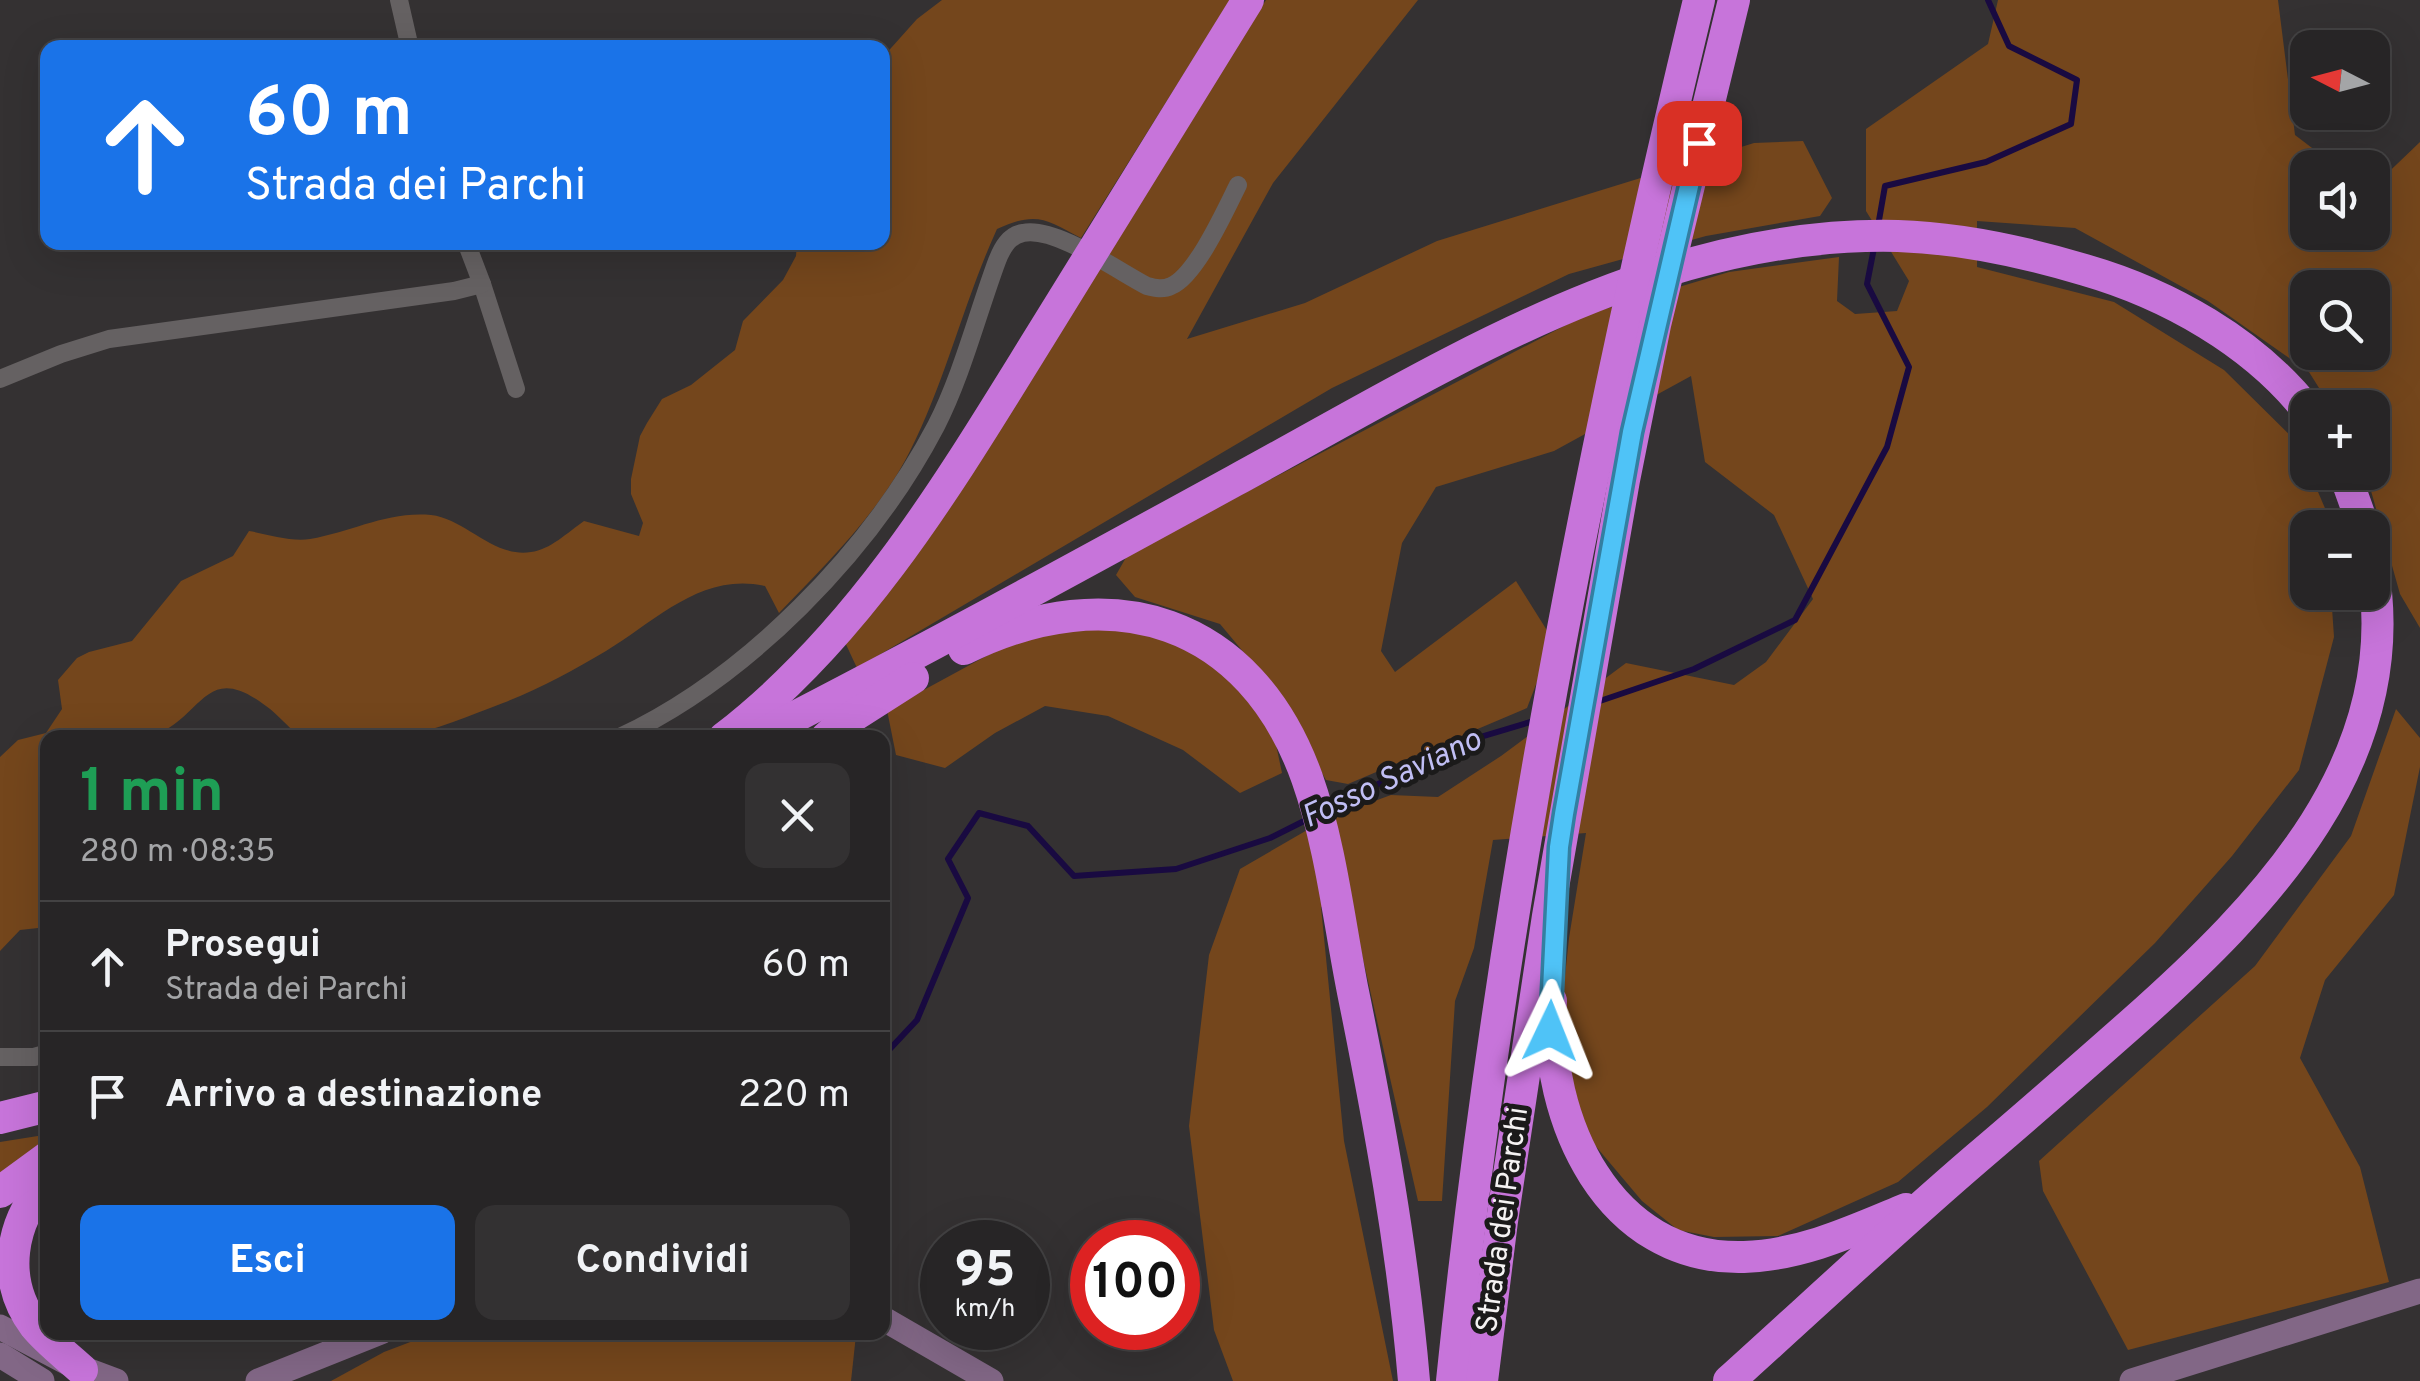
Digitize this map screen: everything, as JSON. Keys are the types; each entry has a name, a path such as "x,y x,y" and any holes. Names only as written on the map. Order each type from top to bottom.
{"highway":[{"path":"733,730 798,672 879,580 962,461 1248,0"},
{"name":"Strada dei Parchi","path":"1452,1381 1468,1226 1524,842 1605,406 1698,0"},
{"name":"Strada dei Parchi","path":"1482,1381 1504,1202 1559,847 1644,378 1734,0"},
{"path":"770,730 942,642 1528,323 1686,264 1798,241 1896,236 1980,245 2098,274 2170,304 2254,355 2290,391"},
{"path":"1728,1381 2197,965 2248,913 2294,857 2331,796 2365,714 2377,630 2375,610"},
{"path":"836,730 970,646 1034,624 1097,615 1156,622 1180,630 1212,646 1252,682 1287,733 1311,792 1388,1190 1414,1381"},
{"path":"835,730 942,642"},
{"path":"1559,847 1550,1031 1557,1087 1579,1148 1611,1198 1628,1215 1682,1248 1746,1257 1818,1244 1928,1200"},
{"path":"0,1118 40,1108"},
{"path":"0,1192 40,1163"},
{"path":"40,1189 31,1198 16,1229 12,1255 21,1302 40,1331"},
{"path":"50,1340 82,1370"}],"main road":[{"path":"2132,1381 2420,1291"},
{"path":"890,1323 990,1381"},
{"path":"0,1326 82,1370 116,1381"},
{"path":"258,1381 361,1340"},
{"path":"0,1355 36,1378"}],"street":[{"path":"399,0 408,40"},
{"path":"635,730 713,682 766,640 810,597 869,526 908,473 937,423 997,260 1010,239 1024,232 1046,234 1147,286 1174,286 1188,272 1238,185"},
{"path":"469,250 516,389"},
{"path":"0,379 110,339 482,284"},
{"path":"0,1057 40,1055"}],"shaded area":[{"path":"942,0 1230,0 1081,238 1059,226 1031,219 997,229 934,396 897,474 850,537 779,613 765,586 720,586 680,602 606,651 543,685 429,730 293,730 266,706 229,688 204,697 165,730 48,730 62,709 58,680 77,658 132,641 181,581 233,556 249,531 303,540 384,519 431,515 517,552 545,548 584,521 639,536 643,523 631,494 631,479 640,436 662,399 691,385 735,350 743,321 783,280 796,250 890,250 890,49 917,19"},
{"path":"1266,0 1418,0 1273,183 1187,339 1305,303 1437,241 1754,143 1803,141 1832,198 1820,216 1706,236 1569,274 1332,388 857,668 843,638"},
{"path":"1998,0 2278,0 2290,95 2290,130 2315,150 2290,150 2290,250 2390,250 2390,171 2420,142 2420,628 2400,594 2390,558 2390,510 2376,510 2371,490 2390,490 2390,390 2320,390 2306,370 2390,370 2390,270 2290,270 2290,359 2208,301 2075,228 1977,221 1977,267 2114,302 2224,370 2290,435 2290,490 2317,490 2326,510 2290,510 2290,610 2332,610 2334,637 2299,770 2232,856 2155,943 1987,1107 1898,1182 1778,1236 1714,1237 1678,1230 1642,1201 1588,1137 1559,1034 1586,833 1493,840 1474,948 1455,1001 1442,1201 1418,1201 1350,902 1321,907 1344,1141 1393,1381 1233,1381 1214,1330 1189,1126 1209,955 1240,869 1328,818 1391,795 1438,797 1501,756 1626,663 1734,685 1766,662 1813,599 1774,515 1705,462 1691,376 1554,451 1436,487 1402,543 1381,651 1395,672 1516,581 1553,640 1527,708 1348,784 1326,780 1271,685 1220,624 1135,597 1116,575 1128,554 1585,315 1729,272 1839,257 1837,301 1855,314 1897,311 1909,281 1866,211 1866,129 1988,44"},
{"path":"1079,626 1137,630 1212,655 1274,735 1282,773 1240,793 1183,750 1108,716 1045,706 995,733 945,768 896,755 887,710 1012,642"},
{"path":"2396,709 2420,738 2420,767 2394,895 2325,980 2300,1058 2360,1167 2389,1282 2128,1350 2043,1191 2039,1161 2255,966 2351,836"},
{"path":"40,734 40,928 20,930 0,951 0,757 18,740"},
{"path":"40,1136 40,1143 0,1173 0,1142"},
{"path":"416,1340 855,1340 851,1381 331,1381"}],"waterway":[{"name":"Fosso Saviano","path":"1878,226 1885,186 1986,162 2071,124 2077,80 2009,46 1988,0"},
{"name":"Fosso Saviano","path":"1597,702 1694,669 1795,620 1887,447 1909,367 1867,284 1874,248"},
{"name":"Fosso Saviano","path":"1329,809 1457,744 1537,720"},
{"name":"Fosso Saviano","path":"890,1049 917,1020 968,898 948,859 979,813 1028,826 1074,876 1176,869 1270,838 1308,819"}],"route":[{"path":"1550,1031 1564,814 1632,432 1699,143"}]}
